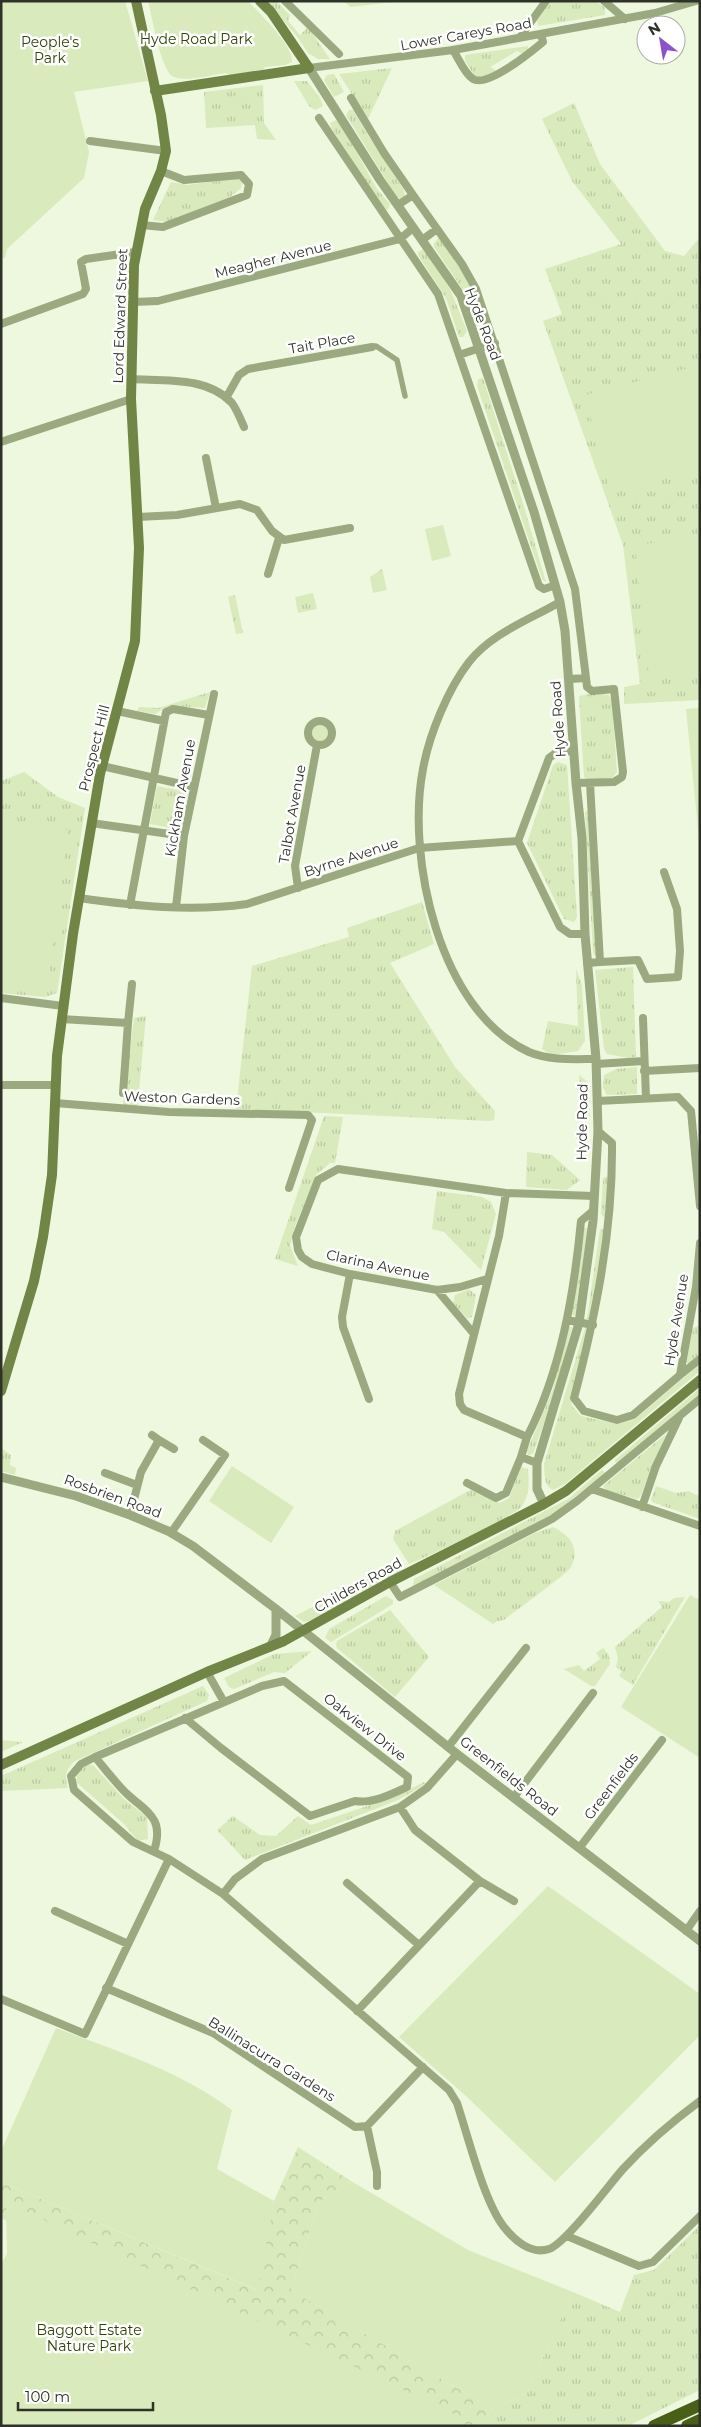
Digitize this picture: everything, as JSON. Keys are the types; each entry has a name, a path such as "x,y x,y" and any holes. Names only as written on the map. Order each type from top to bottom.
{"highway":[{"path":"654,2426 700,2405"},
{"path":"687,2426 700,2420"}],"main road":[{"name":"Lord Edward Street","path":"131,399 135,252 145,209 161,171 166,151 161,115 136,1"},
{"name":"Hyde Road","path":"260,1 271,12 310,68"},
{"path":"155,90 310,68"},
{"name":"Prospect Hill","path":"55,1103 61,1019 91,823 102,766 135,641 139,548 131,399"},
{"path":"1,1390 34,1281 43,1237 52,1176 55,1103"},
{"name":"Childers Road","path":"1,1765 207,1672 270,1647 303,1631 390,1582 544,1504 566,1491 700,1380"}],"street":[{"path":"285,1 339,54"},
{"path":"520,37 546,1"},
{"path":"604,1 625,19"},
{"name":"Lower Careys Road","path":"310,68 453,50 625,19 696,1"},
{"path":"453,50 468,73 474,79 482,81 501,72 543,42 541,34"},
{"name":"Hyde Road","path":"310,68 413,228 461,296 534,512 560,602 570,679 576,783 582,838 585,934 596,1062 598,1130 594,1221 579,1323 537,1463 536,1489 544,1504"},
{"path":"351,98 384,153 462,264 476,289 575,589 589,690 614,689 622,777 614,782 576,783"},
{"path":"319,118 438,294 539,586 544,589 550,587"},
{"path":"90,142 166,151"},
{"path":"141,225 163,227 237,199 246,195 249,184 241,175 184,180 161,171"},
{"path":"398,205 413,195"},
{"name":"Meagher Avenue","path":"134,302 158,301 400,239 413,228"},
{"path":"422,240 437,229"},
{"path":"1,324 83,294 86,289 81,262 86,259 135,252"},
{"path":"459,355 494,343"},
{"name":"Tait Place","path":"226,398 239,375 248,369 376,346 397,360 405,396"},
{"path":"131,379 174,379 195,384 226,398 233,404 244,427"},
{"path":"1,442 131,399"},
{"path":"206,458 216,508"},
{"path":"138,517 177,515 230,504 250,506 261,514 279,538 290,540 350,528"},
{"path":"268,574 279,538"},
{"path":"560,602 486,645 470,661 460,676 431,738 423,770 419,848 427,897 438,934 455,975 472,1004 499,1032 530,1053 561,1059 596,1062 644,1061"},
{"path":"570,679 586,678"},
{"name":"Kickham Avenue","path":"176,907 184,836 214,694"},
{"path":"130,905 166,712 173,709 209,715"},
{"path":"117,711 164,721"},
{"name":"Talbot Avenue","path":"298,888 295,866 317,745"},
{"path":"574,751 557,752 548,758 518,841 560,927 570,934 585,934"},
{"path":"102,766 194,787"},
{"path":"590,783 600,962"},
{"path":"91,823 184,836"},
{"name":"Byrne Avenue","path":"80,898 130,905 220,908 247,904 419,848 518,841"},
{"path":"587,963 638,960 647,979 678,977 680,951 677,909 664,872"},
{"path":"123,1093 132,984"},
{"path":"1,998 63,1006"},
{"path":"643,1018 646,1098"},
{"path":"61,1019 128,1023"},
{"path":"644,1071 700,1068"},
{"path":"1,1085 56,1086"},
{"path":"598,1101 678,1097 691,1111 699,1171 700,1206"},
{"name":"Weston Gardens","path":"55,1103 169,1112 308,1115 312,1120 289,1188"},
{"name":"Hyde Avenue","path":"598,1130 612,1143 612,1172 609,1222 593,1324 574,1398 584,1411 617,1420 633,1415 680,1375 691,1318 700,1243"},
{"name":"Clarina Avenue","path":"487,1279 460,1287 437,1290 350,1274 312,1264 302,1257 298,1250 296,1237 318,1180 338,1169 506,1193 594,1196"},
{"path":"595,1171 612,1172"},
{"path":"506,1193 499,1236 459,1394 460,1404 464,1410 529,1433 546,1434"},
{"path":"467,1483 496,1498 506,1493 547,1393 567,1320 575,1276 581,1221 594,1210"},
{"path":"594,1221 609,1222"},
{"path":"350,1274 342,1317 343,1327 369,1398"},
{"path":"437,1290 474,1334"},
{"path":"691,1318 700,1320"},
{"path":"567,1320 593,1324"},
{"path":"680,1375 700,1359"},
{"path":"390,1582 400,1597 552,1519 592,1489 700,1399"},
{"path":"642,1507 656,1466 679,1416"},
{"path":"130,1515 141,1472 156,1437 174,1449"},
{"path":"172,1533 226,1455 203,1440"},
{"path":"521,1456 537,1463"},
{"path":"604,1460 614,1471"},
{"path":"104,1472 137,1485"},
{"name":"Rosbrien Road","path":"1,1476 76,1496 130,1515 172,1533 193,1546 303,1631"},
{"path":"592,1489 700,1526"},
{"path":"270,1647 276,1635 276,1609"},
{"name":"Greenfields Road","path":"303,1631 448,1747 700,1941"},
{"path":"448,1747 526,1648"},
{"path":"207,1672 224,1702"},
{"name":"Oakview Drive","path":"154,1851 143,1848 133,1842 74,1790 71,1776 74,1769 95,1757 185,1718 277,1681 288,1683 408,1777 407,1787 391,1795 362,1802 355,1801 310,1816 220,1748 185,1718"},
{"path":"514,1797 593,1693"},
{"name":"Greenfields","path":"580,1847 662,1740"},
{"path":"223,1894 235,1879 262,1860 400,1807 427,1788 457,1754"},
{"path":"95,1757 125,1792 149,1811 157,1826 154,1851 223,1894 449,2090 457,2103 492,2206 503,2227 517,2240 534,2250 549,2249 567,2236 624,2168 678,2117 700,2101"},
{"path":"400,1807 415,1830 480,1881 514,1901"},
{"path":"1,1999 85,2034 169,1859"},
{"path":"357,2011 480,1881"},
{"path":"347,1883 419,1945"},
{"path":"55,1911 128,1944"},
{"path":"686,1931 700,1911"},
{"name":"Ballinacurra Gardens","path":"106,1988 213,2033 355,2127 367,2126"},
{"path":"377,2186 378,2172 367,2126 423,2067"},
{"path":"567,2236 639,2266 653,2262 700,2216"}],"green space":[{"name":"People's Park","path":"1,1 125,1 148,81 74,92 89,152 84,178 7,249 5,258 1,259"},
{"name":"Hyde Road Park","path":"148,1 248,1 288,47 292,62 285,65 265,67 263,70 231,75 225,73 193,78 174,77 169,73 161,55"},
{"path":"267,1 276,1 290,15 288,21 300,35 308,27 330,59 318,59 308,53"},
{"path":"343,1 401,1 351,7"},
{"path":"551,1 596,1 605,8 605,15 538,26 537,21"},
{"path":"528,46 528,53 524,55 517,51 490,67 497,71 476,78 465,61 465,55"},
{"path":"392,68 368,119 339,74"},
{"path":"334,74 344,92 334,97 324,80 327,75"},
{"path":"294,81 307,81 320,98 323,106 315,110 309,106"},
{"path":"263,85 264,123 276,140 257,139 255,125 206,128 204,92"},
{"path":"574,103 600,164 665,251 684,256 700,237 700,700 624,704 624,687 640,684 623,545 543,321 562,314 545,269 621,244 572,181 542,119"},
{"path":"349,110 354,110 367,134 404,190 405,196 401,200 396,196 346,115"},
{"path":"336,120 340,123 377,189 390,204 388,210 384,209 332,129 330,123"},
{"path":"237,178 242,181 241,188 230,197 167,222 153,220 171,182 187,185"},
{"path":"439,237 471,283 483,322 479,326 476,324 463,290 434,247 434,243"},
{"path":"424,249 450,289 467,331 463,337 459,337 446,298 418,255 418,252"},
{"path":"700,365 700,468 610,492 585,395"},
{"path":"483,378 546,582 542,579 477,386 478,379"},
{"path":"443,525 451,556 432,561 425,529"},
{"path":"700,538 700,672 649,678 635,545"},
{"path":"382,569 387,590 373,593 370,577"},
{"path":"313,593 317,609 298,613 295,597"},
{"path":"235,595 243,633 236,634 228,597"},
{"path":"210,692 205,708 168,706 155,714 137,711 139,707 158,708"},
{"path":"594,693 609,695 612,700 617,772 612,778 588,781 584,777 579,696"},
{"path":"700,708 700,848 686,709"},
{"path":"317,725 323,725 328,730 326,739 317,741 312,736 312,730"},
{"path":"558,762 567,765 577,917 574,922 564,919 527,843 553,765"},
{"path":"24,772 58,797 85,808 57,993 45,997 1,993 1,781"},
{"path":"157,786 189,792 181,830 150,824"},
{"path":"589,810 598,953 595,956 593,953 585,812"},
{"path":"1,821 68,830 46,994 1,989"},
{"path":"422,902 434,944 390,963 455,1067 495,1111 494,1120 236,1109 252,966 349,937 347,928"},
{"path":"633,967 636,1057 628,1058 607,1054 604,1049 595,970"},
{"path":"576,969 582,985 585,1041 578,1051 552,1055 542,1049 548,1021 578,1026"},
{"path":"146,1016 137,1112 122,1111 134,1018"},
{"path":"637,1067 637,1094 607,1095 603,1088 604,1075 616,1069"},
{"path":"579,1075 589,1083 590,1116 583,1119"},
{"path":"324,1116 343,1117 335,1163 330,1163 316,1175 295,1226 290,1245 298,1266 275,1259"},
{"path":"527,1152 552,1155 580,1180 567,1190 526,1187"},
{"path":"608,1176 606,1215 603,1217 601,1214 603,1178"},
{"path":"437,1191 482,1197 491,1202 496,1214 481,1270 444,1232 432,1229"},
{"path":"584,1228 588,1228 575,1316 571,1314"},
{"path":"600,1229 605,1229 591,1319 587,1319"},
{"path":"469,1289 476,1295 472,1317 467,1318 453,1303 455,1295"},
{"path":"700,1325 700,1355 690,1363 686,1363 693,1328"},
{"path":"568,1327 572,1327 556,1389 533,1454 528,1455 527,1451 553,1389"},
{"path":"585,1328 588,1328 570,1396 572,1406 581,1416 618,1424 635,1419 700,1364 700,1371 565,1484 553,1490 546,1482 544,1464"},
{"path":"700,1388 700,1395 618,1463 615,1462 615,1460"},
{"path":"666,1434 640,1497 637,1499 606,1490 603,1486"},
{"path":"1,1448 11,1455 10,1465 16,1468 15,1475 1,1471"},
{"path":"232,1466 294,1507 271,1543 209,1501"},
{"path":"521,1467 528,1469 529,1479 528,1492 522,1506 488,1527 409,1564 393,1539 395,1531 472,1489 500,1503 509,1498"},
{"path":"602,1470 606,1473 553,1514 413,1586 414,1579 568,1499"},
{"path":"656,1486 676,1493 689,1491 700,1497 700,1519 652,1502 651,1499"},
{"path":"553,1527 572,1542 575,1553 571,1567 551,1585 504,1620 493,1624 434,1585 535,1533"},
{"path":"396,1564 402,1571 318,1618 304,1622 295,1616"},
{"path":"690,1595 700,1600 700,1758 621,1707"},
{"path":"386,1596 393,1600 393,1604 331,1642 325,1638 329,1629"},
{"path":"685,1597 633,1685 619,1676 622,1671 616,1667 618,1658 615,1647 662,1607 658,1601 669,1602 674,1598"},
{"path":"390,1610 429,1657 395,1697 337,1648 336,1645 337,1641"},
{"path":"603,1648 609,1655 610,1664 595,1686 591,1686 564,1669 579,1665 584,1671 600,1659 596,1653"},
{"path":"312,1651 285,1673 274,1672 234,1689 229,1687 224,1678 274,1654"},
{"path":"203,1686 209,1695 207,1701 75,1761 67,1773 68,1788 1,1791 1,1776"},
{"path":"1,1740 23,1742 1,1752"},
{"path":"87,1764 93,1765 124,1799 147,1817 148,1839 138,1841 124,1824 76,1782 78,1772"},
{"path":"424,1782 426,1784 398,1800 245,1860 217,1830 233,1816 260,1835 276,1836 298,1816 311,1825 391,1798"},
{"path":"548,1886 700,1994 700,2035 555,2182 466,2096 399,2037"},
{"path":"56,2028 170,2073 212,2096 232,2110 217,2169 274,2201 258,2290 1,2182 1,2151"},
{"name":"Baggott Estate Nature Park","path":"298,2147 351,2181 319,2202 291,2290 493,2409 479,2426 49,2426 128,2280 1,2218 1,2182 257,2290 274,2201"},
{"path":"351,2181 468,2250 573,2292 527,2393 493,2409 291,2290 319,2202"},
{"name":"Baggott Estate Nature Park","path":"6,2202 454,2414 462,2426 1,2426 1,2264 7,2254"},
{"path":"700,2225 700,2390 628,2426 479,2426 493,2409 527,2393 573,2292 620,2312 634,2275 654,2270"}]}
